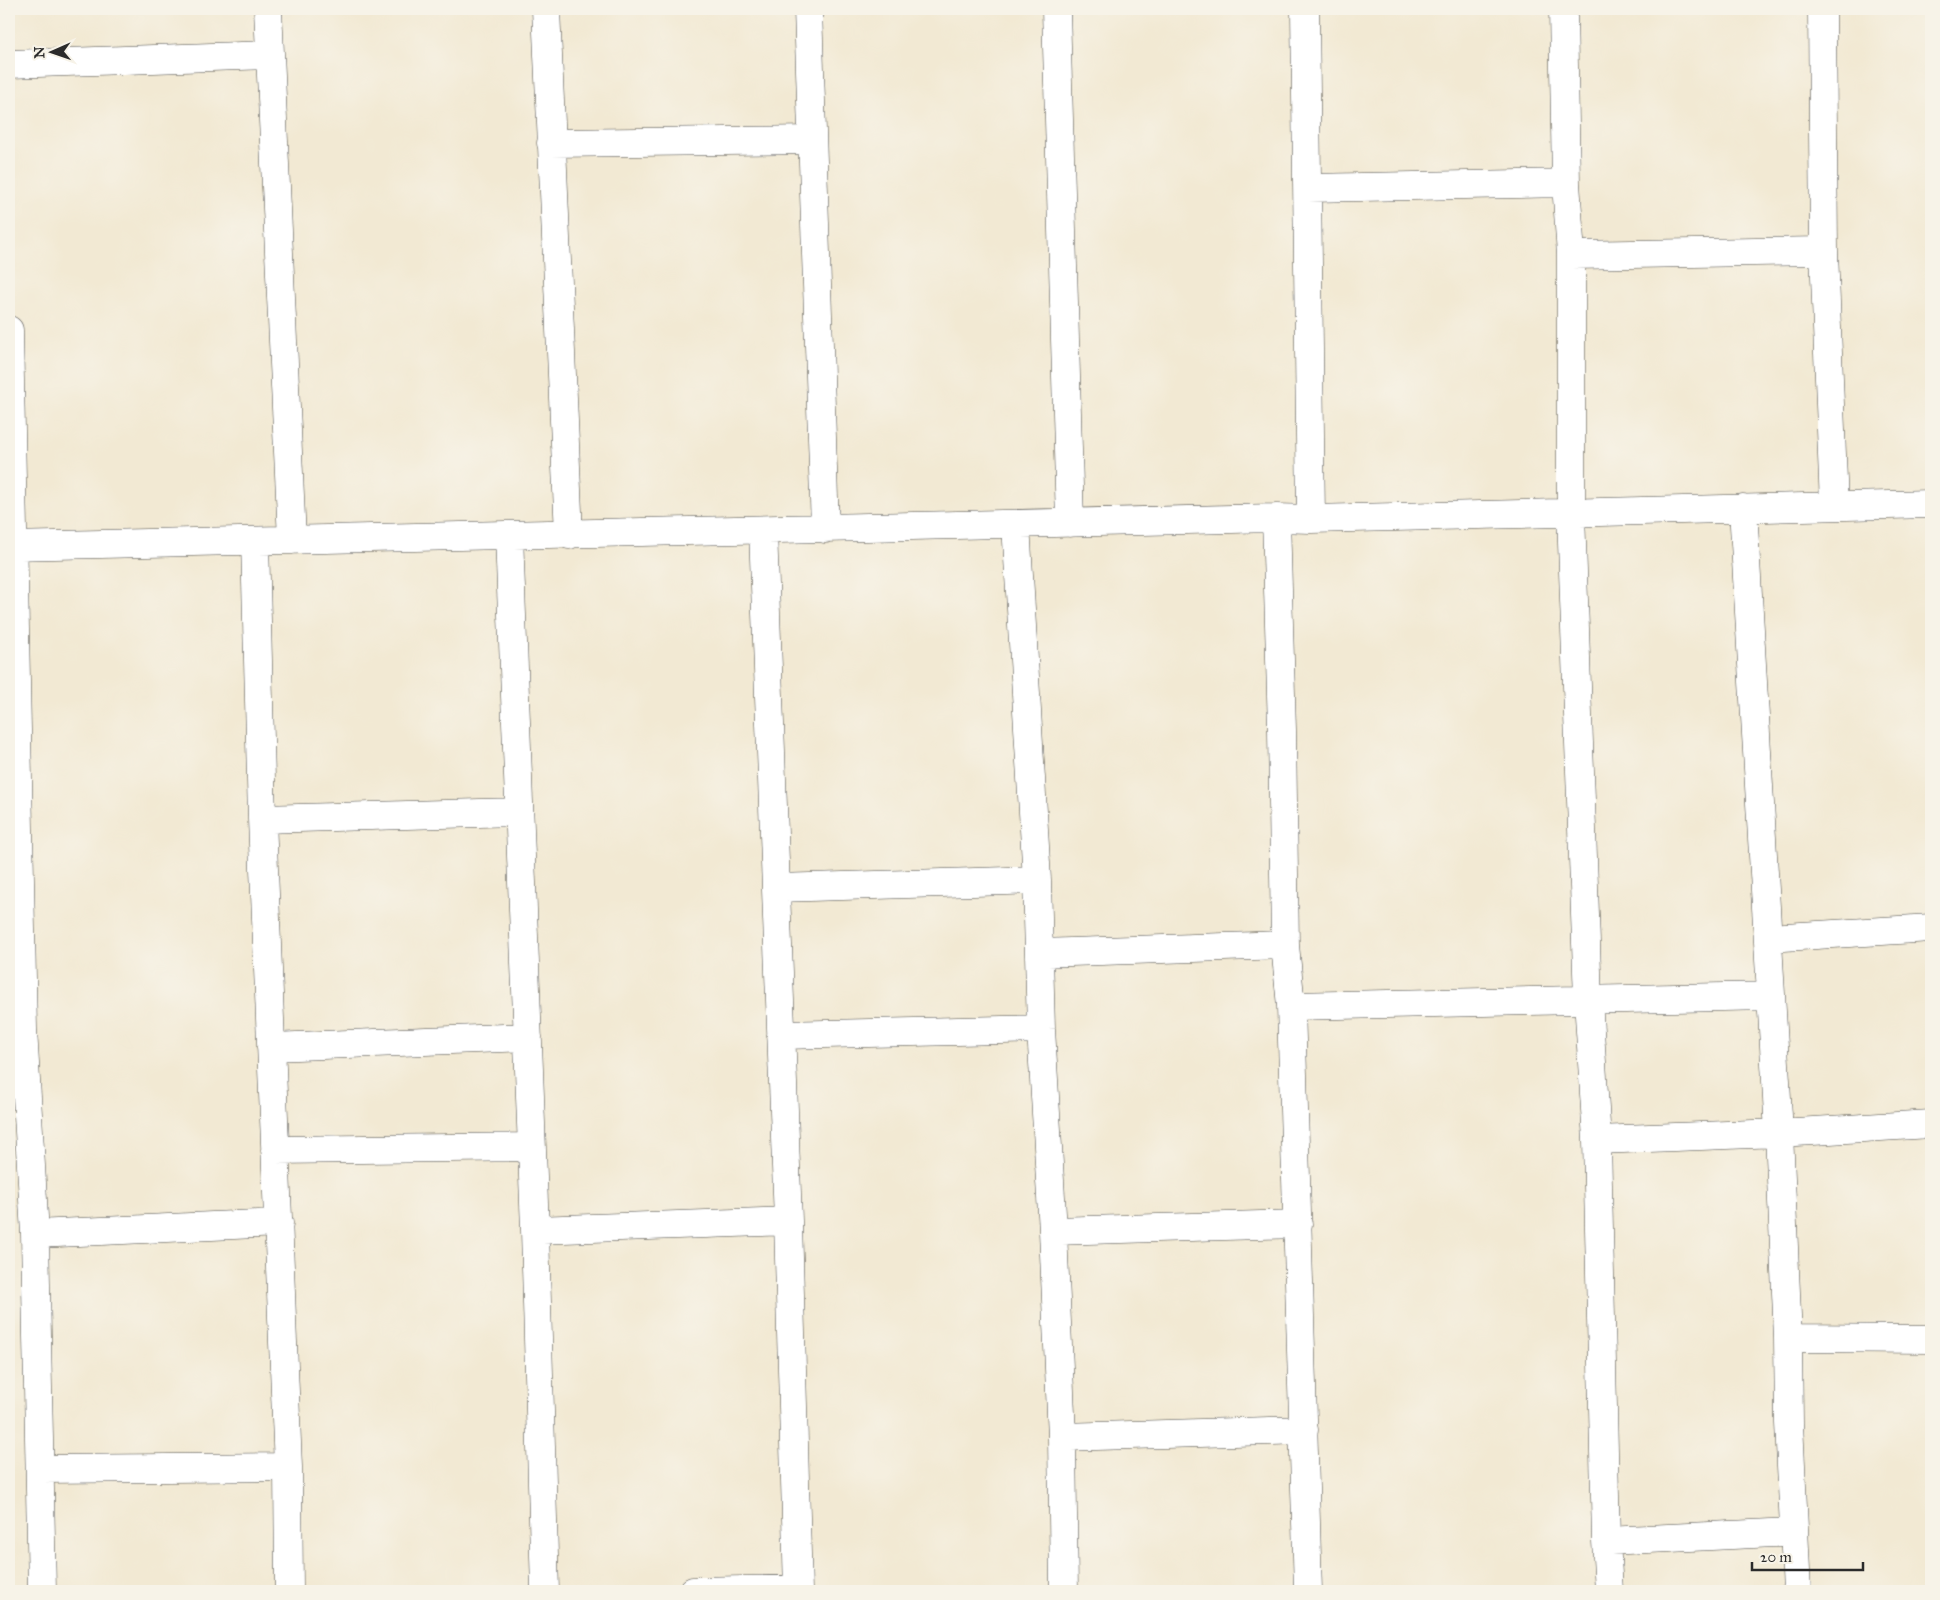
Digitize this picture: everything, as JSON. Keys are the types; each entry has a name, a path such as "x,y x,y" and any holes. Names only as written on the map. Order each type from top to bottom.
{"street":[{"path":"268,9 292,540"},
{"path":"546,9 569,535"},
{"path":"808,9 825,529"},
{"path":"1056,9 1070,523"},
{"path":"1305,9 1311,519"},
{"path":"1563,9 1566,183 1571,255 1571,514 1588,1000 1597,1140 1606,1541 1609,1591"},
{"path":"1822,9 1824,251 1834,506"},
{"path":"9,64 270,54"},
{"path":"552,143 812,140"},
{"path":"1308,188 1566,183"},
{"path":"1571,255 1824,251"},
{"path":"9,330 16,1029 35,1234 42,1591"},
{"path":"11,546 1276,518 1571,514 1931,504"},
{"path":"1743,508 1779,1133 1797,1591"},
{"path":"1276,518 1282,730 1285,945 1291,1006 1308,1591"},
{"path":"1016,524 1037,880 1041,1029 1062,1437 1064,1591"},
{"path":"693,1591 798,1590 788,1221 763,530"},
{"path":"509,535 535,1230 545,1591"},
{"path":"255,541 262,819 288,1468 290,1591"},
{"path":"262,819 520,812"},
{"path":"777,888 1037,880"},
{"path":"1768,938 1931,928"},
{"path":"1040,952 1285,945"},
{"path":"1291,1006 1771,996"},
{"path":"781,1036 1041,1029"},
{"path":"271,1047 528,1036"},
{"path":"1597,1140 1779,1133 1931,1124"},
{"path":"275,1150 532,1147"},
{"path":"535,1230 788,1221"},
{"path":"35,1234 279,1223"},
{"path":"1052,1231 1298,1224"},
{"path":"1788,1338 1931,1338"},
{"path":"1062,1437 1304,1430"},
{"path":"40,1469 288,1468"},
{"path":"1606,1541 1794,1532"}]}
